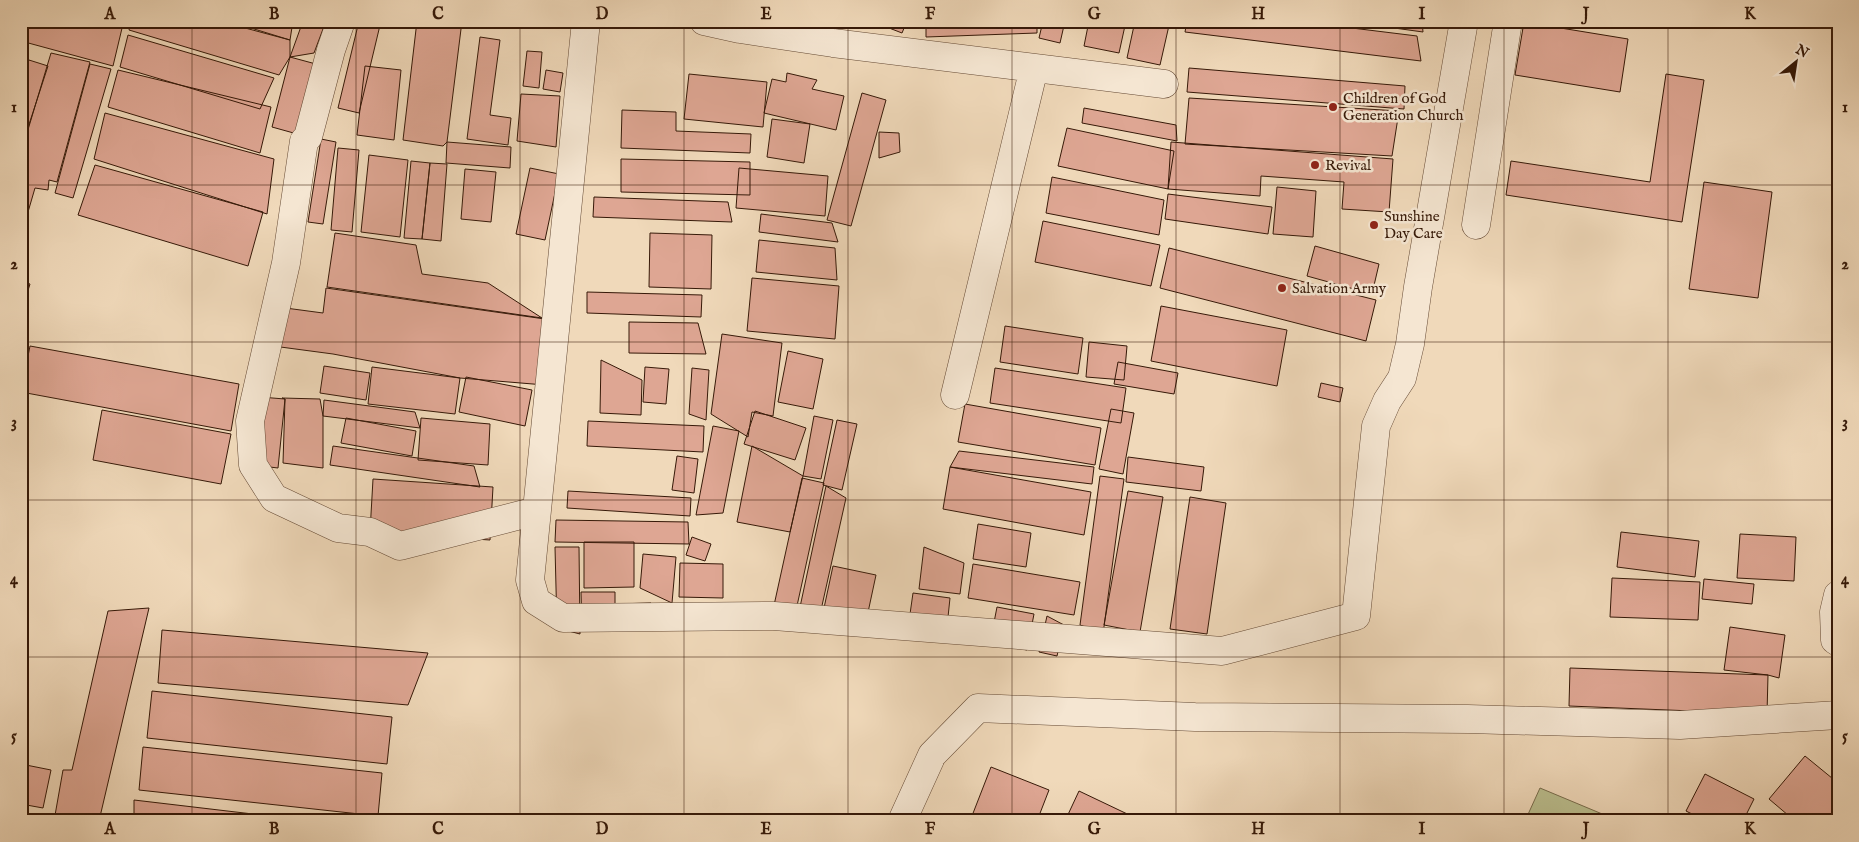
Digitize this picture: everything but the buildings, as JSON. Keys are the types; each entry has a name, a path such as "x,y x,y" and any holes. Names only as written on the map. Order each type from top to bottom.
{"street":[{"path":"341,21 331,50 308,137 304,141 286,262 250,421 253,465 274,498 338,528 370,532 400,546 536,511"},
{"path":"586,21 530,580 536,601 563,618 774,616 1222,651 1356,616 1376,426 1387,402 1402,378 1410,344 1464,21"},
{"path":"704,21 740,30 833,44 1164,84"},
{"path":"1476,225 1508,21"},
{"path":"955,395 1034,68"},
{"path":"1838,595 1834,612 1835,640 1838,642"},
{"path":"902,821 932,755 978,708 1195,717 1468,719 1680,725 1838,715"}],"green space":[{"path":"1540,788 1619,821 1525,821"}],"place":[{"name":"Children of God Generation Church","path":"1333,107"},
{"name":"Revival","path":"1315,165"},
{"name":"Sunshine Day Care","path":"1374,225"},
{"name":"Salvation Army","path":"1282,288"}]}
